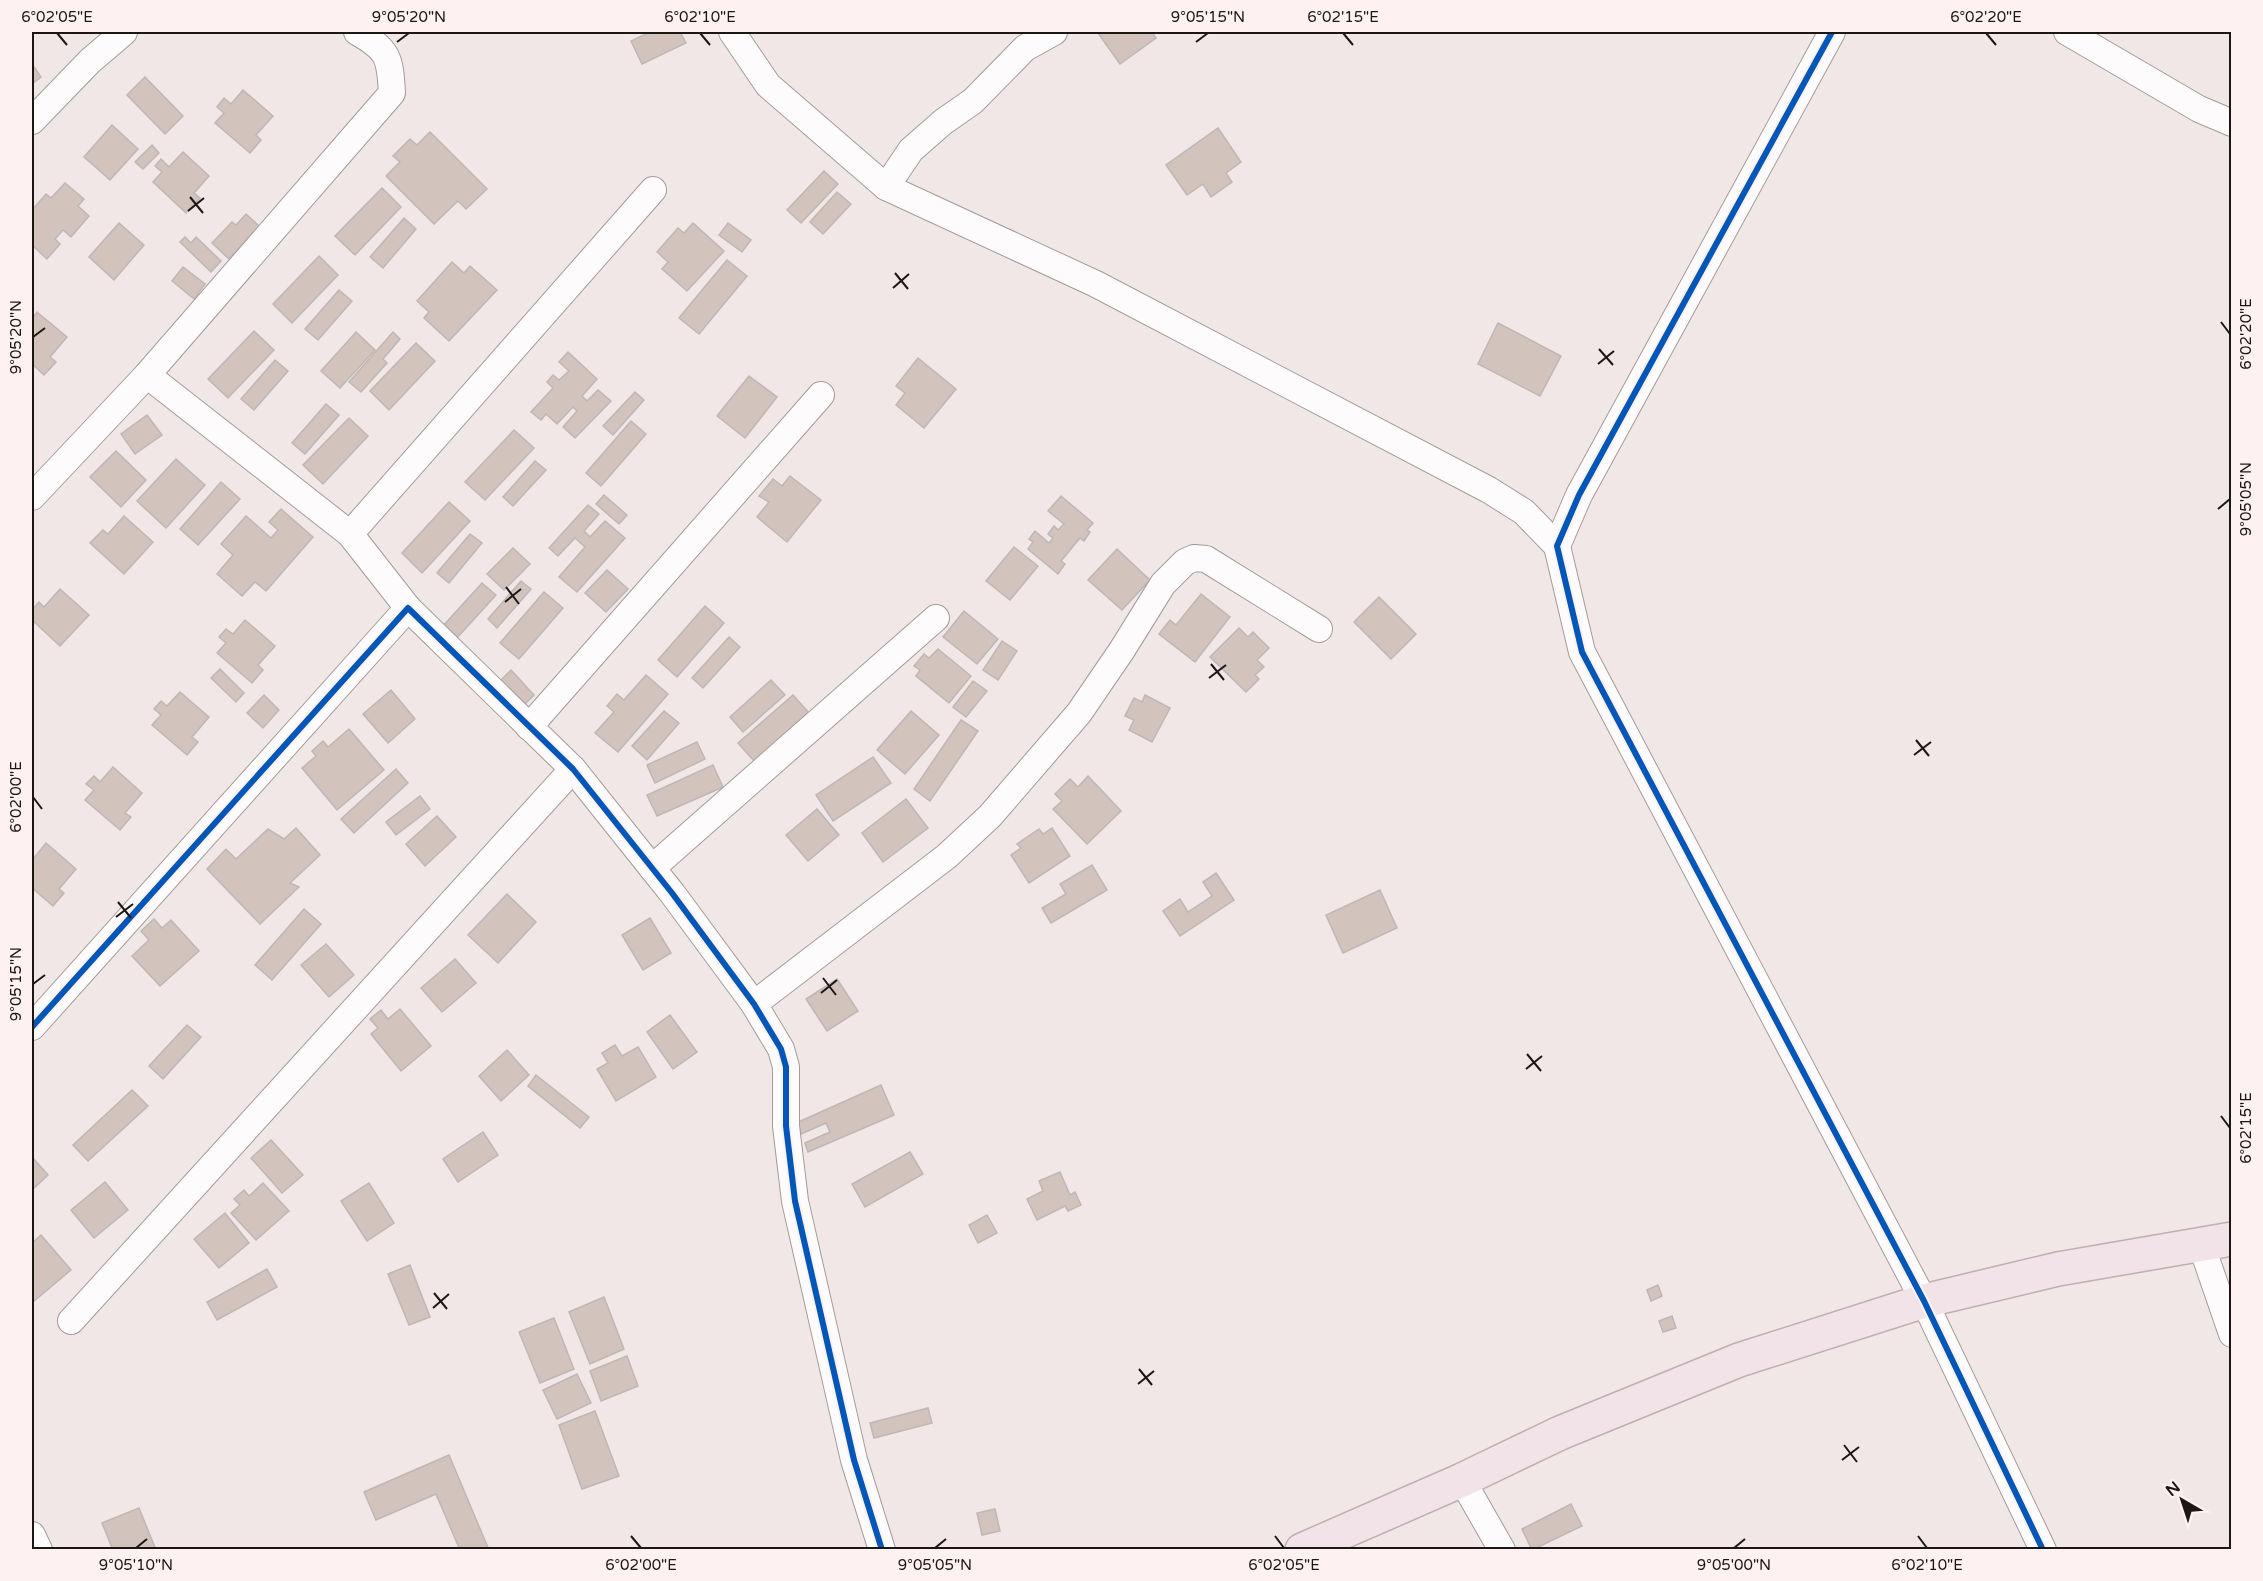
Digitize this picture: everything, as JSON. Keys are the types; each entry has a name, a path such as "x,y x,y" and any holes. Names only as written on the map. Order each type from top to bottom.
{"highway":[{"path":"1302,1550 1560,1433 1739,1360 1924,1301 2058,1269 2216,1242"}],"street":[{"path":"32,122 90,61 124,32"},
{"path":"32,497 147,375 392,93 391,70 386,56 378,43 357,32"},
{"path":"732,32 768,85 886,186 1096,284 1490,490 1524,512 1557,546 1582,652 1924,1301 2043,1550"},
{"path":"886,186 911,150 943,122 974,100 1026,48 1054,32"},
{"path":"1557,546 1579,495 1832,32"},
{"path":"2067,32 2199,109 2232,123"},
{"path":"350,534 653,190"},
{"path":"147,375 350,534 408,608 573,769 652,868 754,1004 781,1048 786,1067 786,1126 795,1201 854,1460 882,1550"},
{"path":"529,727 821,395"},
{"path":"754,1004 947,856 990,816 1079,713 1164,584 1185,562 1194,558 1206,559 1319,629"},
{"path":"32,1027 408,608"},
{"path":"652,868 936,618"},
{"path":"71,1321 573,769"},
{"path":"2216,1242 2232,1334"},
{"path":"1462,1479 1502,1550"},
{"path":"32,1535 39,1550"}],"building":[{"path":"650,32 680,32 686,43 642,64 631,41"},
{"path":"1152,32 1156,38 1120,64 1098,33"},
{"path":"32,64 41,77 32,84"},
{"path":"145,77 183,116 165,134 127,95"},
{"path":"243,90 273,116 256,135 261,140 250,153 215,123 224,113 217,107 224,98 231,104"},
{"path":"112,125 138,149 110,180 84,157"},
{"path":"1218,128 1241,162 1226,173 1232,182 1211,197 1203,184 1187,195 1166,165"},
{"path":"430,132 487,189 466,209 458,201 434,224 386,176 400,162 393,156 410,139 417,145"},
{"path":"152,145 159,153 143,169 135,162"},
{"path":"183,152 209,176 194,193 200,198 186,213 153,182 162,172 155,166 161,159 169,167"},
{"path":"824,171 838,184 801,223 787,210"},
{"path":"65,183 84,199 78,206 89,216 71,237 63,230 55,239 60,244 47,259 32,245 32,210 46,194 51,198"},
{"path":"382,188 401,207 355,255 335,236"},
{"path":"837,192 851,204 823,234 810,222"},
{"path":"246,214 259,226 229,259 212,243 232,222 236,225"},
{"path":"404,218 416,229 383,268 370,257"},
{"path":"119,223 144,245 114,280 89,257"},
{"path":"693,223 724,251 687,291 662,269 668,262 657,252 678,228 684,233"},
{"path":"728,223 751,240 742,252 719,235"},
{"path":"185,237 191,243 196,237 221,261 211,272 180,242"},
{"path":"319,256 338,275 292,323 273,304"},
{"path":"727,260 747,276 699,334 679,318"},
{"path":"452,262 464,273 470,266 497,290 449,341 424,318 429,312 417,301"},
{"path":"183,267 205,284 194,299 172,281"},
{"path":"339,290 352,301 318,340 305,329"},
{"path":"37,312 67,337 50,357 56,362 44,375 32,364 32,319"},
{"path":"1498,323 1561,356 1540,396 1478,364"},
{"path":"254,331 274,350 228,398 208,379"},
{"path":"356,332 375,350 340,388 321,371"},
{"path":"393,332 400,339 383,359 387,363 361,392 349,382"},
{"path":"416,343 435,361 389,410 370,391"},
{"path":"568,352 597,379 582,396 587,401 598,390 611,401 575,438 563,427 577,411 573,407 557,424 546,414 541,420 531,412 553,388 547,382 553,375 559,380 569,371 559,362"},
{"path":"918,358 956,389 924,428 896,405 905,393 896,386"},
{"path":"275,360 288,371 254,410 241,399"},
{"path":"749,376 777,397 745,438 717,416"},
{"path":"635,392 644,400 613,435 603,426"},
{"path":"326,404 339,415 305,454 292,443"},
{"path":"147,415 162,435 135,454 121,434"},
{"path":"349,418 368,436 323,484 303,465"},
{"path":"631,421 646,434 601,486 586,473"},
{"path":"514,430 534,448 485,500 465,482"},
{"path":"116,451 146,480 121,507 90,477"},
{"path":"176,459 205,485 166,528 137,501"},
{"path":"535,461 546,470 513,506 503,497"},
{"path":"790,476 821,500 787,542 757,517 769,502 759,496 773,479 782,486"},
{"path":"221,482 240,499 198,545 180,529"},
{"path":"604,495 627,515 619,524 596,504"},
{"path":"1061,496 1093,523 1087,530 1090,532 1084,541 1080,538 1061,561 1065,564 1058,574 1028,549 1033,542 1029,539 1035,531 1049,543 1053,538 1048,534 1054,526 1058,530 1064,524 1048,511"},
{"path":"449,502 470,521 422,573 402,553"},
{"path":"588,505 599,514 584,531 590,537 605,521 625,538 577,592 559,577 585,547 575,538 558,556 549,548"},
{"path":"281,509 313,537 266,591 255,582 242,596 217,574 233,555 221,544 246,516 271,538 278,530 269,522"},
{"path":"124,516 153,542 124,574 90,543 103,530 108,534"},
{"path":"470,534 482,543 449,583 437,573"},
{"path":"1014,547 1038,566 1010,600 986,581"},
{"path":"513,548 530,564 504,590 487,574"},
{"path":"1117,549 1150,580 1122,610 1088,580"},
{"path":"607,570 628,589 606,612 585,593"},
{"path":"521,581 531,589 497,628 488,619"},
{"path":"482,583 496,595 457,638 443,626"},
{"path":"60,589 89,615 60,646 32,620 32,610 39,602 44,607"},
{"path":"544,592 563,608 519,659 500,643"},
{"path":"1201,594 1230,617 1195,662 1159,634 1170,620 1176,625"},
{"path":"1379,597 1416,634 1391,659 1354,622"},
{"path":"705,606 724,623 677,677 658,660"},
{"path":"964,611 998,639 977,664 943,637"},
{"path":"245,620 275,646 258,665 263,670 252,683 217,653 226,643 219,637 226,629 233,634"},
{"path":"1239,628 1248,637 1253,632 1269,648 1257,660 1264,667 1255,675 1259,679 1246,692 1210,657"},
{"path":"729,637 740,647 703,688 692,678"},
{"path":"1002,641 1017,651 998,680 983,670"},
{"path":"938,649 971,676 949,703 916,676 920,670 914,666 924,654 929,658"},
{"path":"220,669 244,693 236,702 211,678"},
{"path":"511,670 534,695 522,707 498,683"},
{"path":"646,675 668,694 618,752 595,733 614,712 607,706 617,694 624,700"},
{"path":"771,680 785,695 743,732 730,717"},
{"path":"973,681 987,691 966,717 953,707"},
{"path":"391,690 415,719 388,743 363,714"},
{"path":"180,692 209,717 192,737 198,742 187,755 152,725 161,715 154,709 161,701 167,706"},
{"path":"264,695 279,710 263,728 247,713"},
{"path":"793,695 809,713 754,761 738,743"},
{"path":"1145,695 1170,708 1152,742 1129,730 1134,720 1125,716 1134,698 1142,702"},
{"path":"664,711 679,723 647,760 632,746"},
{"path":"911,711 939,735 905,774 877,750"},
{"path":"961,720 978,731 930,801 914,789"},
{"path":"349,729 384,770 337,810 302,768 316,756 312,751 323,741 328,747"},
{"path":"697,742 705,759 655,783 647,765"},
{"path":"873,757 891,783 833,821 816,795"},
{"path":"713,765 723,787 657,816 647,795"},
{"path":"113,767 142,793 125,813 131,817 120,830 85,800 94,790 86,784 94,776 100,782"},
{"path":"396,769 408,783 354,833 341,819"},
{"path":"1088,776 1121,811 1087,844 1053,809 1062,801 1055,794 1070,779 1078,787"},
{"path":"420,796 430,809 396,835 386,822"},
{"path":"906,799 928,828 883,862 862,833"},
{"path":"817,809 839,835 808,861 786,835"},
{"path":"437,816 456,837 425,866 406,844"},
{"path":"296,828 320,855 290,883 299,887 260,924 207,869 226,849 236,859 268,829 284,839"},
{"path":"1052,828 1070,856 1029,883 1011,855 1021,848 1017,844 1039,829 1043,834"},
{"path":"46,843 76,869 59,889 64,893 53,906 32,888 32,856 34,858"},
{"path":"1092,865 1107,890 1051,923 1042,908 1066,894 1060,884"},
{"path":"1216,873 1234,900 1180,936 1163,911 1180,899 1188,912 1212,896 1203,882"},
{"path":"1380,890 1397,928 1343,953 1326,915"},
{"path":"507,894 536,922 498,963 468,935"},
{"path":"304,909 321,924 272,980 255,965"},
{"path":"650,918 671,953 643,970 622,935"},
{"path":"154,919 162,928 171,920 199,951 160,986 132,956 149,940 141,931"},
{"path":"326,944 354,975 329,997 301,965"},
{"path":"455,959 476,983 442,1012 421,988"},
{"path":"837,979 858,1011 827,1031 806,999"},
{"path":"400,1009 431,1046 401,1071 371,1034 378,1028 370,1019 381,1010 388,1019"},
{"path":"670,1015 697,1052 673,1069 647,1032"},
{"path":"187,1025 201,1037 163,1079 149,1066"},
{"path":"615,1045 622,1056 638,1047 656,1077 616,1101 597,1069 608,1063 602,1053"},
{"path":"507,1050 529,1075 501,1101 479,1076"},
{"path":"536,1075 589,1117 580,1128 528,1086"},
{"path":"881,1085 894,1115 808,1152 805,1143 830,1132 826,1123 799,1135 794,1124"},
{"path":"132,1090 148,1106 88,1161 73,1145"},
{"path":"483,1132 498,1155 458,1182 443,1159"},
{"path":"271,1140 303,1175 282,1193 251,1158"},
{"path":"910,1152 923,1174 865,1207 852,1184"},
{"path":"32,1157 48,1175 32,1190"},
{"path":"1060,1172 1070,1195 1075,1192 1081,1205 1068,1211 1065,1206 1037,1220 1027,1199 1043,1191 1039,1181"},
{"path":"105,1182 128,1210 94,1238 71,1210"},
{"path":"263,1183 289,1211 256,1240 231,1213 240,1205 234,1199 244,1190 249,1196"},
{"path":"369,1183 394,1223 367,1241 341,1201"},
{"path":"225,1213 249,1243 219,1268 194,1239"},
{"path":"987,1215 997,1233 978,1243 969,1225"},
{"path":"41,1235 71,1270 33,1302 32,1243"},
{"path":"410,1265 430,1317 409,1325 388,1274"},
{"path":"267,1269 277,1287 217,1320 207,1302"},
{"path":"1658,1285 1662,1296 1651,1301 1647,1290"},
{"path":"604,1297 624,1349 590,1364 569,1312"},
{"path":"1672,1316 1676,1328 1663,1332 1659,1321"},
{"path":"554,1318 574,1369 540,1383 519,1332"},
{"path":"627,1356 638,1386 601,1401 590,1371"},
{"path":"577,1374 591,1403 557,1419 543,1390"},
{"path":"928,1408 932,1423 874,1438 870,1423"},
{"path":"595,1411 619,1476 582,1489 559,1425"},
{"path":"449,1455 489,1550 460,1550 436,1494 376,1520 364,1492"},
{"path":"1571,1504 1582,1526 1532,1550 1522,1529"},
{"path":"139,1508 156,1550 113,1550 102,1523"},
{"path":"995,1509 1000,1531 982,1535 977,1513"}],"cycle path":[{"path":"1832,32 1579,495 1557,546 1582,652 1924,1301 2043,1550"},
{"path":"32,1027 408,608 573,769 672,893 754,1004 781,1049 786,1067 786,1126 795,1201 854,1460 882,1550"}]}
